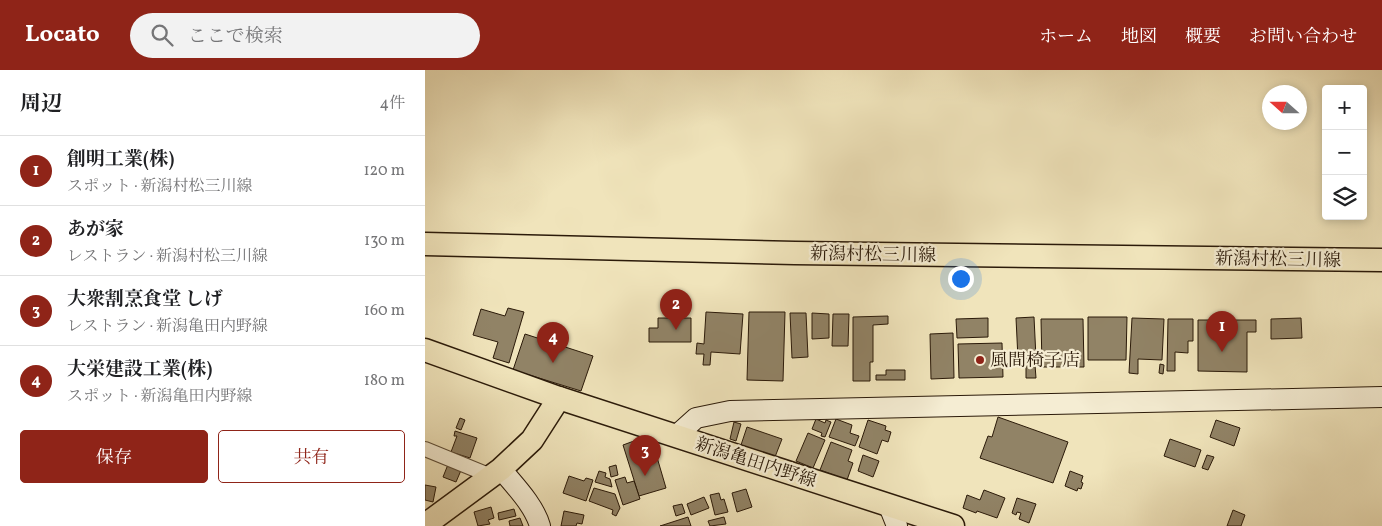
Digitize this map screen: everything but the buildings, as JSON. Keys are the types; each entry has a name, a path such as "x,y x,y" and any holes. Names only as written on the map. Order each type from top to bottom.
{"main road":[{"name":"新潟村松三川線","path":"425,244 795,253 1382,260"},
{"name":"新潟亀田内野線","path":"426,352 676,436 893,516 953,526"},
{"path":"425,525 496,472 532,440 559,398"}],"street":[{"path":"676,436 696,418 730,411 1382,397"},
{"path":"425,449 496,472 521,494 540,526"}],"place":[{"name":"あが家","path":"676,330"},
{"name":"創明工業(株)","path":"1222,352"},
{"name":"風間椅子店","path":"980,360"},
{"name":"大栄建設工業(株)","path":"553,363"},
{"name":"大衆割烹食堂 しげ","path":"645,476"}]}
